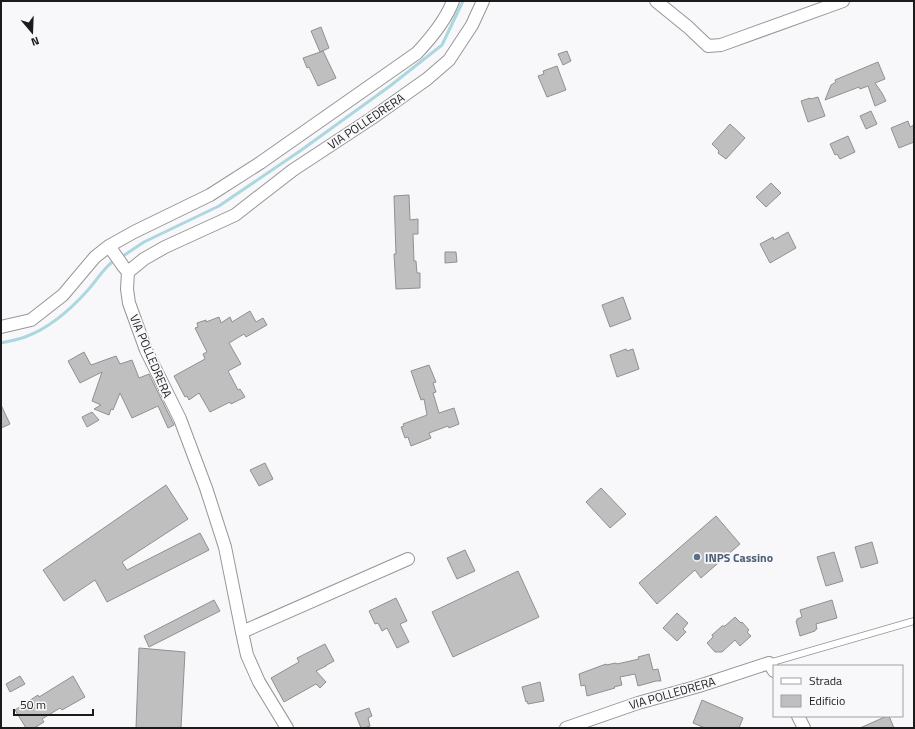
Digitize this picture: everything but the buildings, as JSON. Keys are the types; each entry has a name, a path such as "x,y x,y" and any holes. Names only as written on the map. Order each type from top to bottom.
{"street":[{"path":"1,327 31,320 63,295 95,257 134,232 210,195 260,163 417,53 433,36 453,1"},
{"name":"VIA POLLEDRERA","path":"287,728 259,682 247,655 225,546 206,488 180,419 146,350 129,303 126,269 165,247 235,215 293,170 372,118 427,79 449,60 472,25 483,1"},
{"path":"656,1 688,27 708,46 721,45 843,1"},
{"path":"110,248 126,269"},
{"path":"242,632 408,559"},
{"name":"VIA POLLEDRERA","path":"566,728 638,703 772,667"},
{"path":"798,717 804,728"}],"lane":[{"path":"778,665 914,621"}],"waterway":[{"path":"120,258 144,242 219,206 300,151 390,86 442,45 463,1"},
{"path":"1,343 25,337 43,329 60,317 88,290 104,270 115,260"}],"place":[{"name":"INPS Cassino","path":"697,557"}]}
